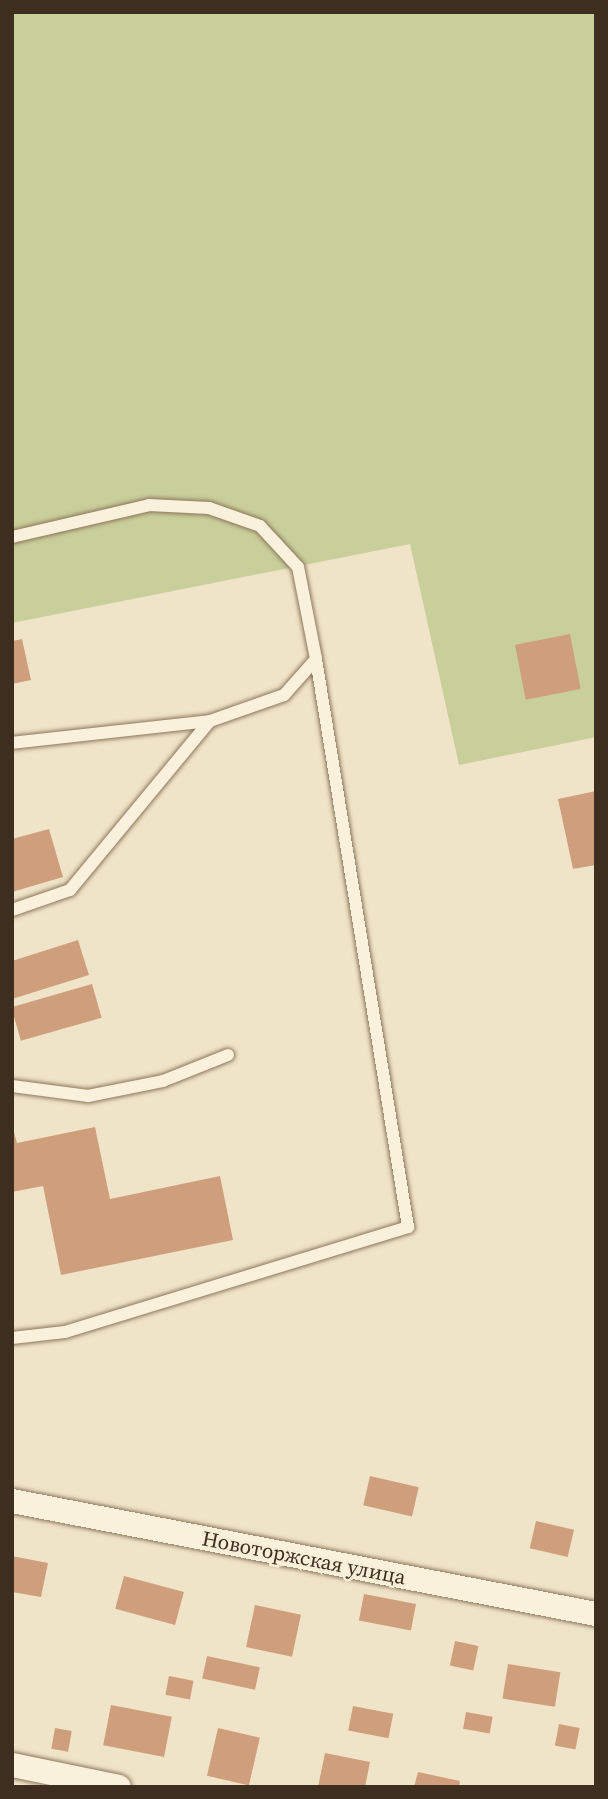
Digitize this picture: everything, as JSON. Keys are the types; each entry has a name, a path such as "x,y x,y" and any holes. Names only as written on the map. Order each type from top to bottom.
{"street":[{"name":"Новоторжская улица","path":"12,1501 596,1614"},
{"path":"12,1765 119,1787"}],"lane":[{"path":"12,537 149,506 209,508 260,526 298,567 316,659 408,1227 65,1332 12,1338"},
{"path":"12,743 210,721 284,695 316,659"},
{"path":"12,910 70,890 210,721"},
{"path":"12,1086 89,1096 163,1081 228,1055"}],"green space":[{"path":"12,12 596,12 596,737 459,765 410,544 12,623"}],"building":[{"path":"570,634 581,689 526,700 515,645"},
{"path":"22,639 31,680 12,684 12,641"},
{"path":"596,791 596,865 573,869 558,799"},
{"path":"49,829 63,877 12,892 12,839"},
{"path":"78,940 89,975 12,999 12,961"},
{"path":"92,984 102,1018 21,1041 12,1007"},
{"path":"12,1125 17,1143 95,1127 110,1199 220,1176 233,1240 61,1275 43,1186 12,1192"},
{"path":"370,1476 419,1487 412,1516 363,1505"},
{"path":"536,1521 574,1530 568,1557 530,1548"},
{"path":"12,1556 48,1563 41,1597 12,1592"},
{"path":"124,1576 184,1592 175,1625 115,1609"},
{"path":"364,1594 416,1604 411,1631 359,1621"},
{"path":"255,1605 301,1615 292,1657 246,1647"},
{"path":"455,1641 478,1646 473,1670 450,1665"},
{"path":"207,1656 260,1667 255,1690 202,1678"},
{"path":"508,1664 560,1672 555,1707 503,1699"},
{"path":"169,1676 194,1681 190,1699 165,1695"},
{"path":"111,1705 172,1717 164,1757 103,1745"},
{"path":"353,1706 393,1714 388,1738 348,1731"},
{"path":"466,1712 493,1717 490,1733 463,1729"},
{"path":"559,1724 580,1728 575,1750 555,1746"},
{"path":"55,1728 72,1731 68,1752 51,1749"},
{"path":"218,1728 260,1738 249,1785 207,1776"},
{"path":"325,1753 370,1762 365,1787 318,1787"},
{"path":"418,1772 460,1781 459,1787 414,1787"}]}
